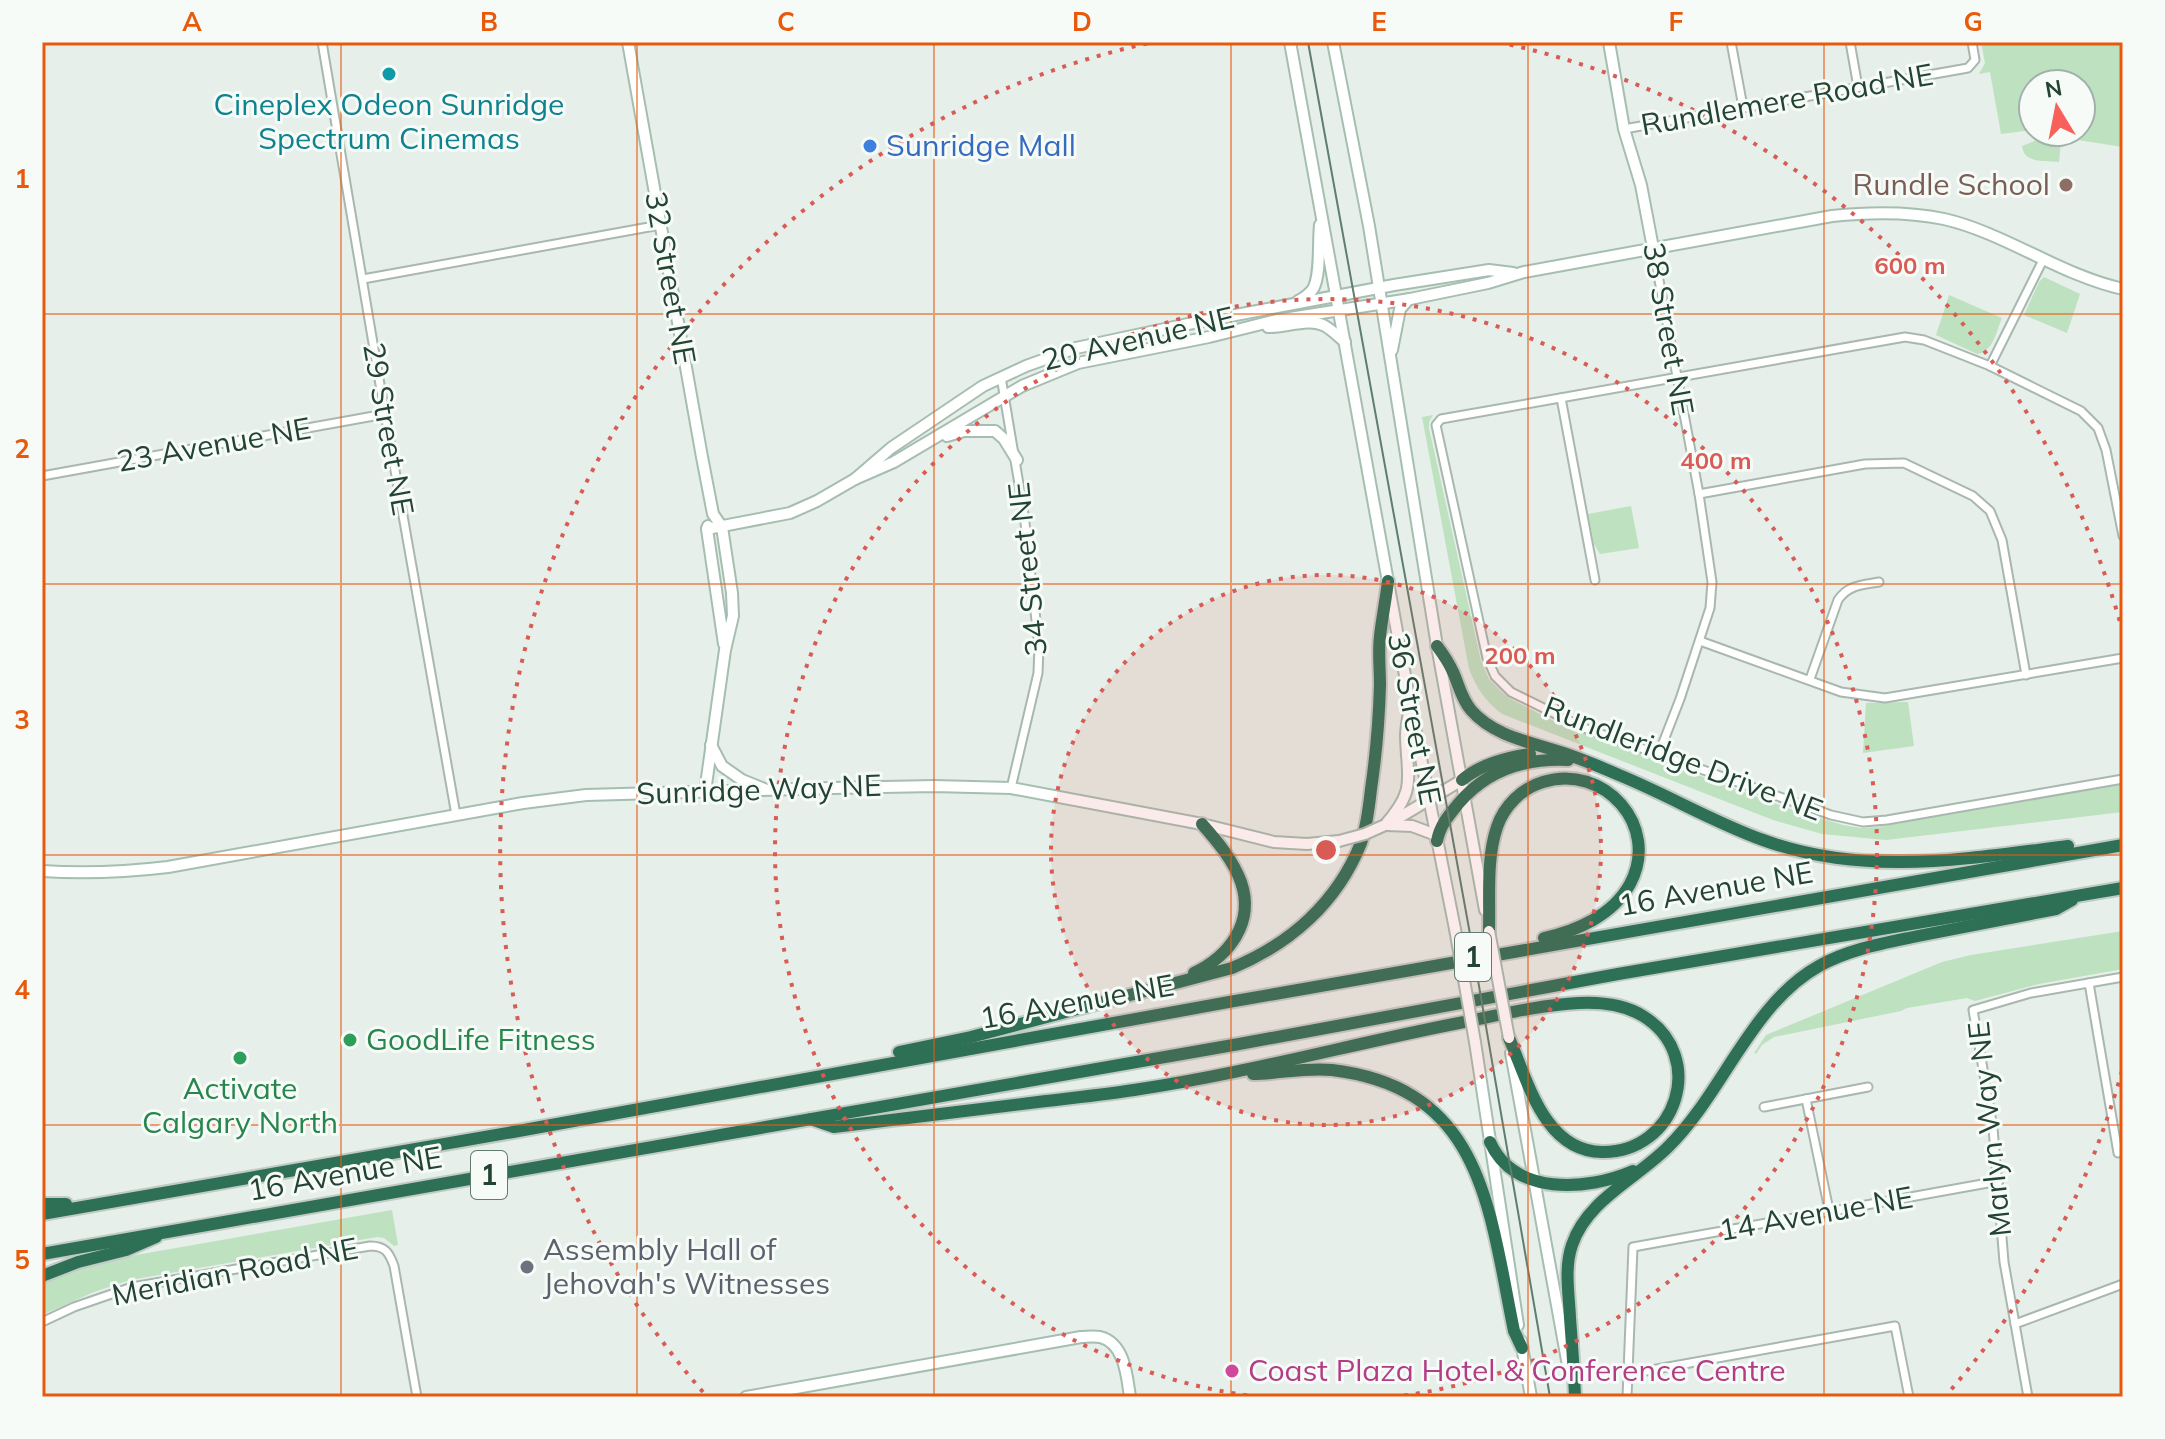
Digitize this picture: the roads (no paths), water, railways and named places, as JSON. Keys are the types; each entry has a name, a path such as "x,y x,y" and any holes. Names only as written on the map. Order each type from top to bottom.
{"highway":[{"path":"824,1073 839,1064 971,1037 1232,968 1280,944 1314,915 1331,896 1352,863 1367,820 1380,686 1380,637 1388,581"},
{"path":"1437,646 1454,672 1462,696 1478,717 1511,736 1631,780 1761,840 1835,859 1879,863 1927,862 2081,845 2123,844"},
{"path":"1462,780 1479,769 1518,756 1569,755"},
{"path":"1437,838 1440,829 1465,796 1495,774 1520,764 1554,759 1591,764"},
{"path":"1468,958 1490,949 1567,932 1593,920 1615,904 1630,885 1638,861 1637,835 1620,801 1599,785 1574,778 1535,784 1514,799 1501,817 1494,838 1489,931"},
{"path":"1170,985 1221,956 1236,937 1243,914 1243,891 1236,871 1202,824"},
{"name":"16 Avenue NE","path":"42,1214 1468,958 2123,844"},
{"name":"16 Avenue NE","path":"42,1254 1239,1044 1634,971 2123,888"},
{"path":"1574,1397 1568,1276 1571,1248 1581,1225 1596,1206 1657,1158 1690,1122 1774,1004 1792,986 1818,966 1845,955 1875,946 2056,909 2080,895"},
{"path":"810,1119 834,1127 1133,1091 1225,1075 1420,1030 1558,1005 1590,1003 1630,1010 1642,1015 1662,1032 1678,1068 1678,1093 1674,1106 1653,1135 1632,1147 1609,1152 1583,1149 1565,1140 1537,1105 1509,1038"},
{"path":"1225,1075 1310,1069 1366,1076 1416,1097 1443,1119 1470,1160 1486,1203 1514,1331 1522,1348"},
{"path":"1490,1142 1501,1161 1516,1172 1534,1180 1563,1185 1600,1183 1637,1170 1657,1158"},
{"path":"42,1204 149,1196"},
{"path":"42,1276 78,1262 143,1244 168,1231"}],"street":[{"name":"29 Street NE","path":"322,42 456,815"},
{"name":"32 Street NE","path":"628,42 713,514 722,527 732,593 733,616 725,650 705,792"},
{"name":"36 Street NE","path":"1290,42 1410,703 1455,929 1531,1397"},
{"name":"36 Street NE","path":"1333,42 1382,303 1437,646 1574,1397"},
{"name":"38 Street NE","path":"1609,42 1624,129 1646,206 1699,494 1712,582 1710,608 1700,641 1659,753"},
{"path":"1731,42 1743,107"},
{"path":"1850,42 1858,87"},
{"name":"Rundlemere Road NE","path":"1624,129 1968,68 1975,60 1972,42"},
{"path":"1293,305 1315,286 1321,207"},
{"path":"1518,273 1832,216 1870,212 1909,213 1945,219 1977,230 2093,281 2123,289"},
{"path":"363,279 660,225"},
{"path":"1990,366 2043,260"},
{"name":"20 Avenue NE","path":"855,479 891,448 983,386 1050,356 1098,342 1379,288 1489,270 1518,273"},
{"name":"20 Avenue NE","path":"707,529 790,513 817,501 855,479 894,462 1038,378 1078,363 1277,320 1410,299 1488,283 1518,273"},
{"path":"1390,356 1400,309 1410,299"},
{"path":"1258,326 1279,328 1304,323 1318,324 1345,342"},
{"name":"Rundleridge Drive NE","path":"2123,536 2106,450 2098,428 2081,411 1990,366 1924,340 1905,337 1441,419 1436,425 1487,658 1495,676 1511,692 1584,728 1831,815 1863,822 2123,779"},
{"name":"34 Street NE","path":"1001,377 1017,460 1039,647 1038,673 1011,788"},
{"path":"1561,398 1595,580"},
{"name":"23 Avenue NE","path":"42,476 385,414"},
{"path":"933,439 964,431 995,431 1017,460"},
{"path":"1699,494 1865,464 1904,463 1973,496 1990,511 2002,540 2026,675"},
{"path":"707,529 713,514"},
{"name":"32 Street NE","path":"707,529 725,650"},
{"path":"1810,679 1843,592 1852,587 1879,582"},
{"path":"1700,641 1841,692 1885,698 2123,658"},
{"path":"1385,825 1399,808 1409,785 1406,734 1410,703"},
{"path":"711,745 722,766 742,780 766,790"},
{"name":"Sunridge Way NE","path":"42,871 76,874 168,867 523,803 586,795 934,786 1011,788 1202,824 1274,842 1307,844 1339,841 1365,834 1462,780"},
{"path":"1385,825 1412,826 1437,838"},
{"name":"Marlyn Way NE","path":"2028,1397 2004,1262 1993,1128 1973,1010 2031,993 2123,977"},
{"path":"2089,983 2118,1153"},
{"path":"1764,1107 1868,1087"},
{"path":"1806,1099 1829,1210"},
{"name":"14 Avenue NE","path":"1629,1374 1633,1247 1999,1181"},
{"name":"Meridian Road NE","path":"42,1322 132,1287 370,1246 385,1248 394,1266 417,1397"},
{"path":"2015,1324 2123,1284"},
{"path":"1627,1397 1629,1374 1895,1326 1909,1397"},
{"path":"746,1397 1081,1337 1101,1337 1112,1343 1124,1363 1130,1397"}],"tram line":[{"path":"1308,42 1470,934 1550,1397"}],"place":[{"name":"Cineplex Odeon Sunridge Spectrum Cinemas","path":"389,74"},
{"name":"Sunridge Mall","path":"870,146"},
{"name":"Rundle School","path":"2066,185"},
{"name":"GoodLife Fitness","path":"350,1040"},
{"name":"Activate Calgary North","path":"240,1058"},
{"name":"Assembly Hall of Jehovah's Witnesses","path":"527,1267"},
{"name":"Coast Plaza Hotel & Conference Centre","path":"1232,1371"}]}
